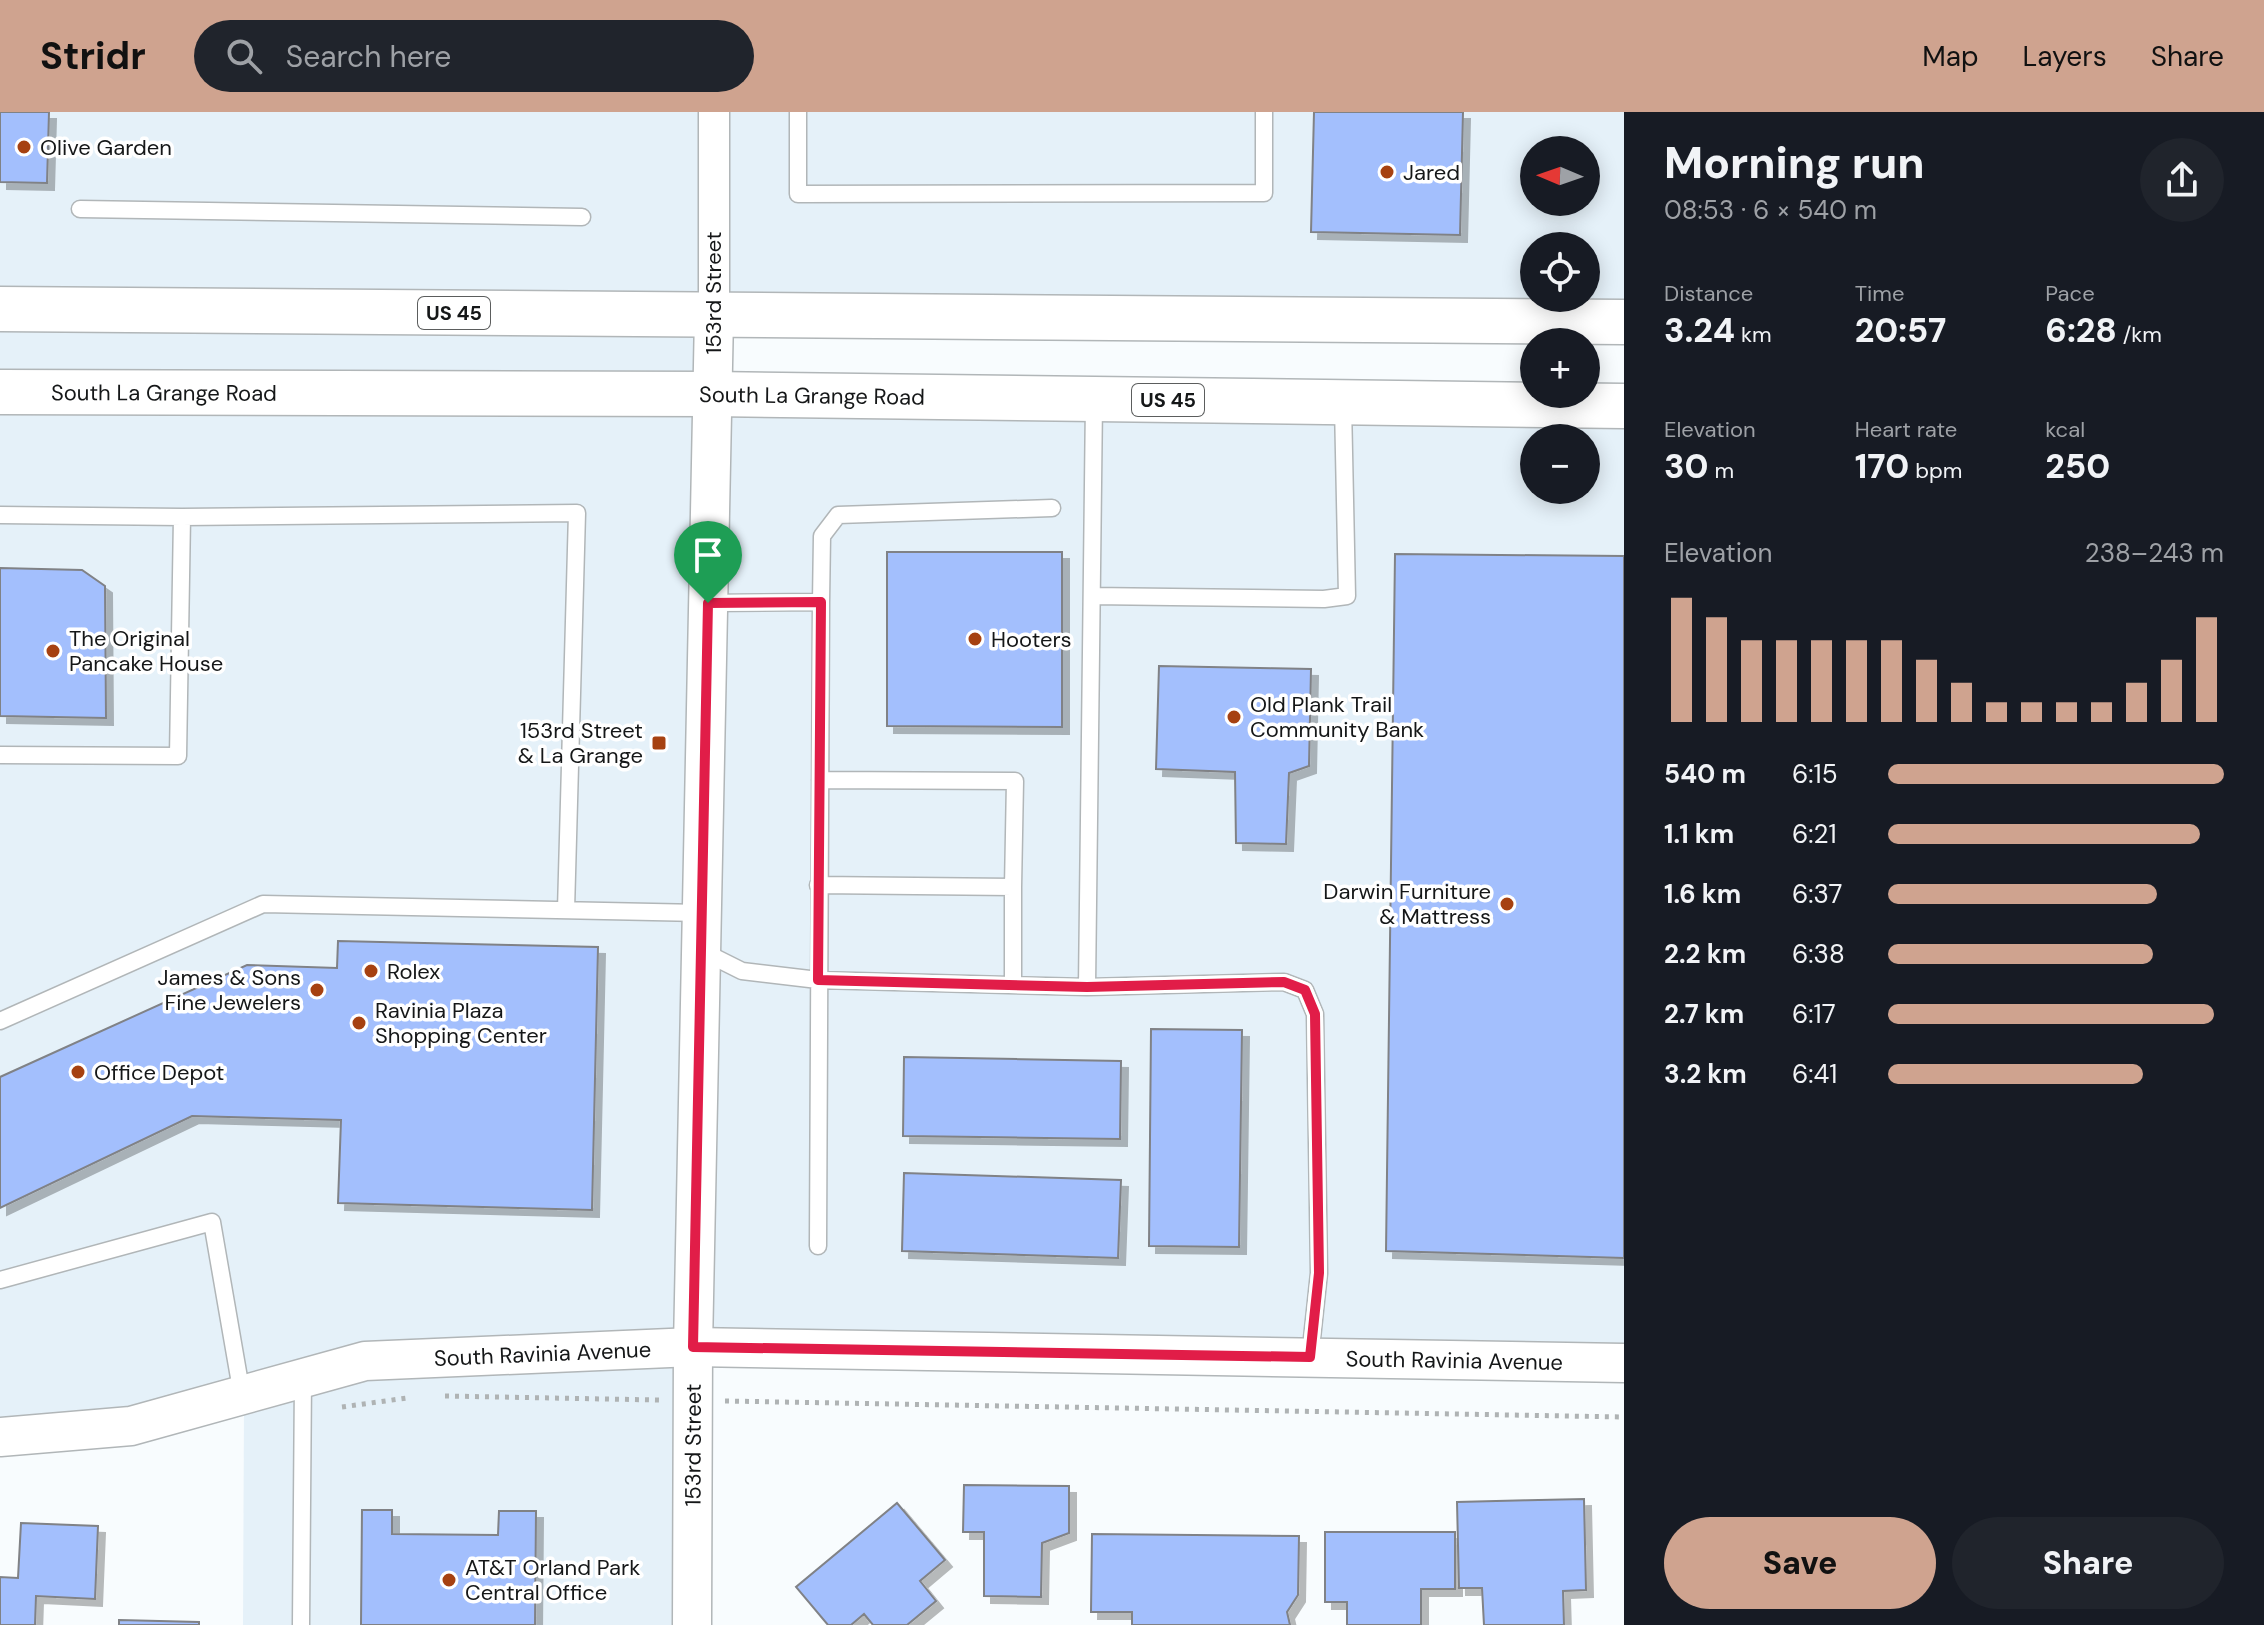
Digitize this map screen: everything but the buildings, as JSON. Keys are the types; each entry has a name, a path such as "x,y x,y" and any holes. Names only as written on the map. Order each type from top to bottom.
{"highway":[{"name":"US 45","path":"0,309 1624,322"},
{"name":"South La Grange Road","path":"0,392 712,394 1624,406"}],"street":[{"name":"153rd Street","path":"692,1625 693,1347 714,316 714,112"},
{"name":"South Ravinia Avenue","path":"0,1437 131,1426 365,1361 693,1347 1624,1363"}],"lane":[{"path":"798,112 798,194 925,194 1264,193 1264,112"},
{"path":"80,209 582,217"},
{"path":"1087,987 1094,399"},
{"path":"1092,596 1324,599 1347,596 1343,402"},
{"path":"818,1246 822,536 838,515 1052,508"},
{"path":"0,515 182,517 577,513 566,910"},
{"path":"0,755 178,756 182,517"},
{"path":"708,603 821,602"},
{"path":"820,780 1015,781 1013,985"},
{"path":"818,885 1013,887"},
{"path":"0,1021 263,904 702,913"},
{"path":"700,950 742,971 818,980 1087,987 1284,982 1305,990 1315,1014 1319,1258 1310,1357"},
{"path":"0,1280 212,1222 242,1395"},
{"path":"301,1625 303,1378"}],"path":[{"path":"745,1402 1624,1417"}],"shaded area":[{"path":"0,112 1624,112 1624,309 1600,309 1600,232 1520,232 1520,308 703,302 686,1340 363,1353 128,1418 0,1420"},
{"path":"724,409 1624,418 1624,1349 706,1334"},
{"path":"682,1360 682,1625 243,1625 244,1404 363,1368"}],"place":[{"name":"Olive Garden","path":"24,147"},
{"name":"Jared","path":"1387,172"},
{"name":"Hooters","path":"975,639"},
{"name":"The Original Pancake House","path":"53,651"},
{"name":"Old Plank Trail Community Bank","path":"1234,717"},
{"name":"153rd Street & La Grange","path":"659,743"},
{"name":"Darwin Furniture & Mattress","path":"1507,904"},
{"name":"Rolex","path":"371,971"},
{"name":"James & Sons Fine Jewelers","path":"317,990"},
{"name":"Ravinia Plaza Shopping Center","path":"359,1023"},
{"name":"Office Depot","path":"78,1072"},
{"name":"AT&T Orland Park Central Office","path":"449,1580"}],"route":[{"path":"821,602 818,980 1087,987 1284,982 1305,990 1315,1014 1319,1273 1310,1357 693,1347 708,603 821,602"}]}
